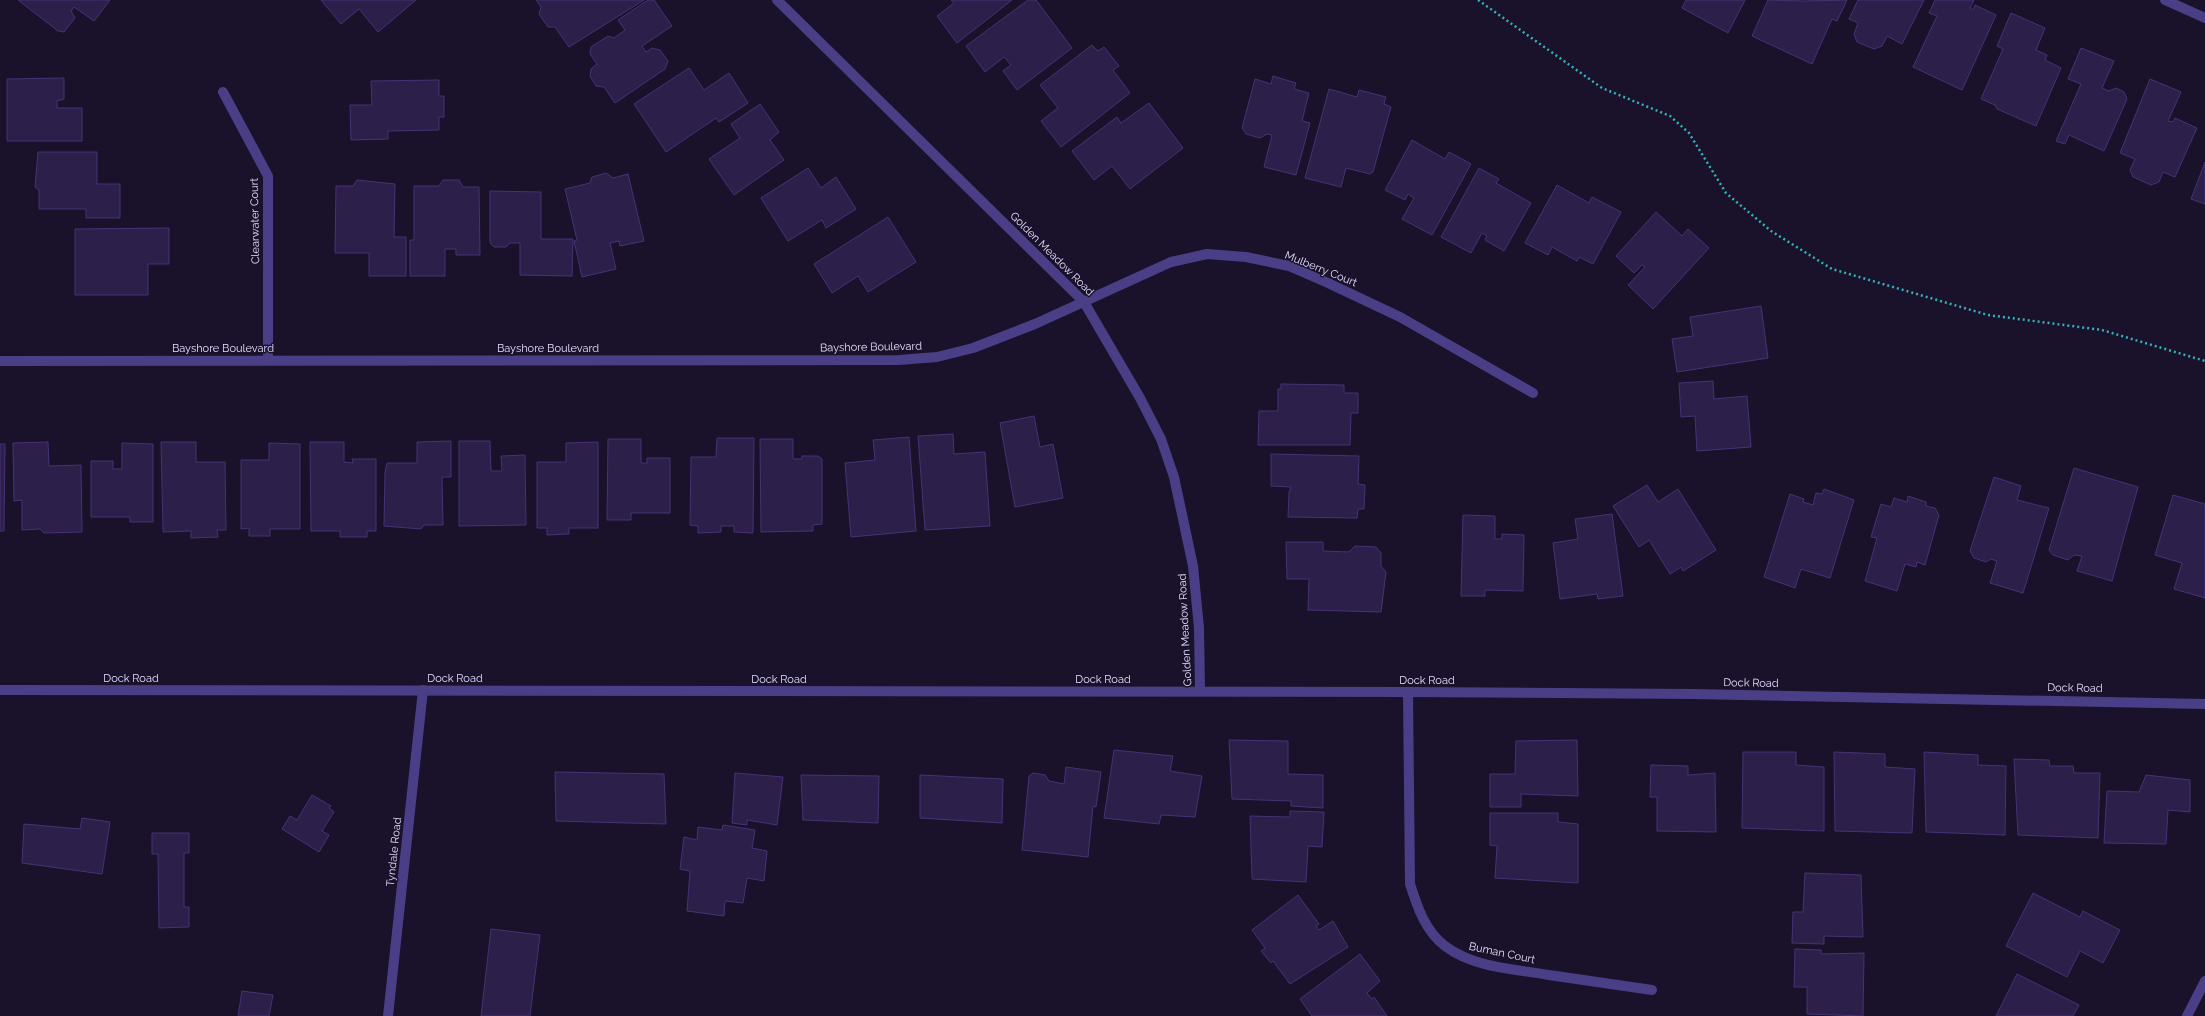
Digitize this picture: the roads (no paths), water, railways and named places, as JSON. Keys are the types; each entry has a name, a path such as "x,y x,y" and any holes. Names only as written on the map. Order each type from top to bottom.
{"street":[{"name":"Golden Meadow Road","path":"777,0 1084,302 1140,398 1161,439 1174,477 1193,566 1199,628 1200,691"},
{"path":"2164,0 2205,18"},
{"name":"Clearwater Court","path":"223,92 268,176 268,360"},
{"name":"Mulberry Court","path":"1084,302 1171,262 1207,254 1246,257 1289,266 1385,310 1533,393"},
{"name":"Bayshore Boulevard","path":"0,361 899,360 937,357 973,348 1026,328 1084,302"},
{"name":"Dock Road","path":"0,690 1408,692 1701,694 2205,704"},
{"name":"Tyndale Road","path":"388,1016 423,690"},
{"name":"Buman Court","path":"1408,692 1410,884 1418,910 1430,931 1444,946 1467,960 1503,968 1652,990"},
{"path":"2187,1016 2205,981"}]}
